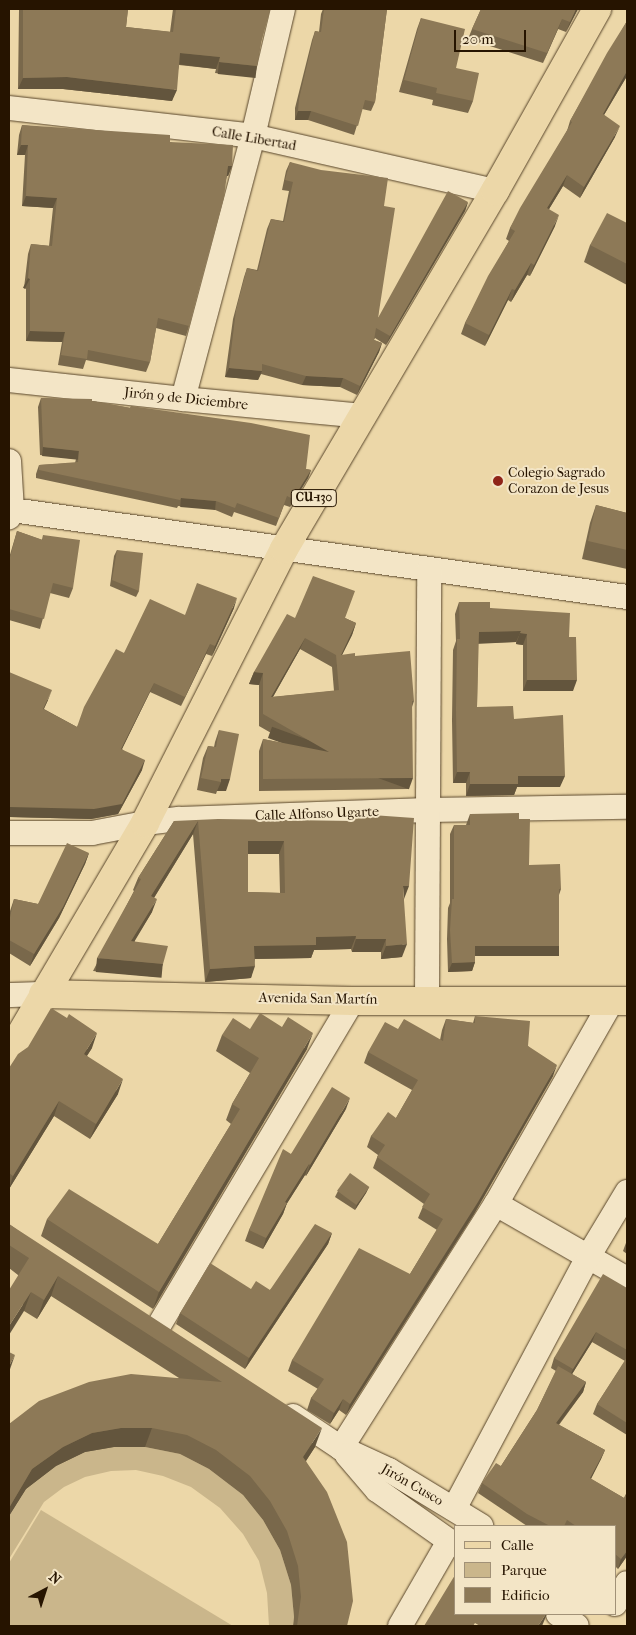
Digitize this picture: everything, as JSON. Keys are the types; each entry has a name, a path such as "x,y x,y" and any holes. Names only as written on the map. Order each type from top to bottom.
{"main road":[{"name":"CU-130","path":"43,994 145,823 284,550 495,191 597,9"},
{"name":"Avenida San Martín","path":"43,994 352,1000 620,1001"},
{"path":"9,1054 43,994"}],"street":[{"path":"183,399 253,136 283,9"},
{"name":"Calle Libertad","path":"9,108 253,136 495,191"},
{"name":"Jirón 9 de Diciembre","path":"9,380 363,416"},
{"path":"9,461 10,514 627,597"},
{"path":"427,999 429,569"},
{"name":"Calle Alfonso Ugarte","path":"9,833 92,833 145,823 180,819 428,810 627,807"},
{"name":"Avenida San Martín","path":"9,995 43,994"},
{"path":"158,1327 352,1000"},
{"path":"341,1448 496,1204 620,1001"},
{"path":"454,1510 588,1257 627,1192"},
{"path":"496,1204 627,1279"},
{"name":"Jirón Cusco","path":"275,1404 341,1448 388,1470 479,1525"},
{"name":"Jirón Cusco","path":"341,1448 377,1490 452,1543"},
{"path":"400,1626 452,1543"},
{"path":"616,1602 627,1583"},
{"path":"616,1611 627,1619"},
{"path":"560,1615 577,1626"}],"green space":[{"path":"114,1447 145,1447 180,1454 209,1469 243,1495 263,1520 280,1550 291,1585 293,1626 269,1626 267,1593 259,1561 243,1534 220,1508 191,1487 163,1476 136,1470 111,1471 85,1477 64,1487 44,1502 9,1559 9,1516 26,1489 56,1466 85,1452"},
{"path":"41,1510 233,1626 9,1626 9,1563"}],"building":[{"path":"23,9 128,9 126,27 173,32 176,9 270,9 257,66 219,62 220,57 180,53 177,90 67,77 23,78"},
{"path":"324,9 387,9 375,102 365,100 358,126 311,111 298,111 299,99 315,31 321,32"},
{"path":"481,9 576,9 570,22 562,19 547,53 472,29"},
{"path":"421,18 465,29 456,68 479,73 473,101 436,93 437,88 404,80"},
{"path":"627,21 627,71 603,114 620,126 584,187 567,175 547,208 559,215 534,265 531,263 515,290 512,289 489,335 465,323 488,276 515,231 510,228 520,208 572,122 570,121 607,53"},
{"path":"22,125 170,135 170,142 233,145 232,166 228,166 224,197 189,326 158,318 150,362 88,350 87,359 61,355 65,332 30,331 30,279 28,278 31,244 52,246 57,198 26,196 28,145 21,145"},
{"path":"290,162 321,170 388,178 384,206 395,208 378,318 448,191 468,202 390,336 376,328 374,340 382,343 360,386 343,378 306,376 262,364 262,371 229,368 236,310 247,268 258,271 271,219 284,222 293,182 285,180"},
{"path":"607,213 627,223 627,264 590,245"},
{"path":"41,398 92,399 92,401 131,408 131,406 251,423 310,435 306,469 311,470 293,499 287,496 279,518 237,503 235,508 216,501 181,498 180,500 39,470 39,465 78,462 79,451 43,447"},
{"path":"596,505 627,513 627,550 588,541"},
{"path":"17,531 43,540 43,535 80,540 73,588 53,583 44,619 9,609 9,561"},
{"path":"117,550 143,553 139,591 112,580"},
{"path":"313,576 355,591 345,618 356,623 341,655 355,653 355,656 410,651 414,701 412,701 413,778 263,779 263,739 329,752 263,714 263,673 254,672 287,614 295,618","holes":["305,638 336,655 339,690 271,697"]},
{"path":"197,583 237,598 215,646 210,644 185,697 154,683 121,749 145,760 122,804 94,809 9,807 9,672 52,690 43,709 77,727 84,707 116,649 124,653 150,599 185,615"},
{"path":"459,602 490,602 490,608 570,613 569,637 576,637 577,680 527,680 527,634 520,633 521,631 479,632 477,707 513,706 514,719 563,715 565,776 518,776 518,784 470,784 470,772 457,772 456,709 457,639 460,639"},
{"path":"219,730 239,734 230,779 221,779 221,782 201,778 208,746 216,747"},
{"path":"519,813 519,819 530,819 529,865 560,864 559,946 475,946 475,962 452,963 450,930 452,899 454,899 454,825 470,825 470,814"},
{"path":"358,814 414,818 409,886 403,886 407,944 386,946 386,939 356,939 356,936 316,937 316,945 254,946 255,966 210,969 198,821 151,896 157,899 131,941 168,946 163,964 97,958 141,879 138,878 174,821 218,819 353,821 353,817 358,817","holes":["248,841 284,841 285,893 248,892"]},
{"path":"67,843 89,853 63,907 34,954 9,940 9,922 14,899 38,904"},
{"path":"51,1008 67,1018 69,1014 97,1033 84,1054 123,1079 96,1124 59,1101 13,1176 9,1173 9,1068 18,1054 28,1047"},
{"path":"260,1013 282,1027 288,1017 313,1033 159,1292 47,1219 69,1189 158,1244 240,1109 232,1104 259,1058 222,1035 233,1018 250,1029"},
{"path":"475,1016 530,1021 528,1046 557,1065 478,1202 350,1404 343,1399 334,1413 311,1398 324,1379 292,1360 359,1248 410,1274 443,1219 422,1207 430,1194 377,1157 385,1145 371,1136 388,1112 396,1118 418,1080 368,1052 385,1022 398,1029 404,1019 443,1041 446,1019 475,1023"},
{"path":"332,1087 350,1098 310,1165 285,1202 287,1203 266,1238 249,1230 283,1149 291,1154"},
{"path":"350,1173 369,1187 356,1205 337,1191"},
{"path":"9,1224 322,1428 303,1457 327,1492 347,1542 353,1601 347,1626 297,1626 301,1597 298,1566 287,1531 270,1501 250,1476 216,1450 187,1435 152,1428 121,1428 92,1433 63,1447 32,1469 9,1508 9,1424 39,1401 89,1382 131,1374 222,1382 58,1276 44,1300 31,1292 9,1326 9,1290 29,1258 9,1245"},
{"path":"315,1224 332,1233 249,1358 180,1313 210,1263 251,1289 256,1281 270,1290"},
{"path":"603,1274 627,1288 627,1350 596,1332 573,1369 554,1358"},
{"path":"9,1352 15,1355 9,1366"},
{"path":"627,1357 627,1423 597,1404"},
{"path":"558,1366 586,1382 556,1423 605,1450 590,1478 624,1498 627,1492 627,1551 621,1559 616,1555 616,1525 574,1525 567,1520 564,1525 548,1525 527,1514 482,1483 496,1463 501,1466 537,1410"},
{"path":"454,1577 454,1615 545,1615 538,1626 480,1626 475,1623 473,1626 424,1626"}],"place":[{"name":"Colegio Sagrado Corazon de Jesus","path":"498,481"}]}
